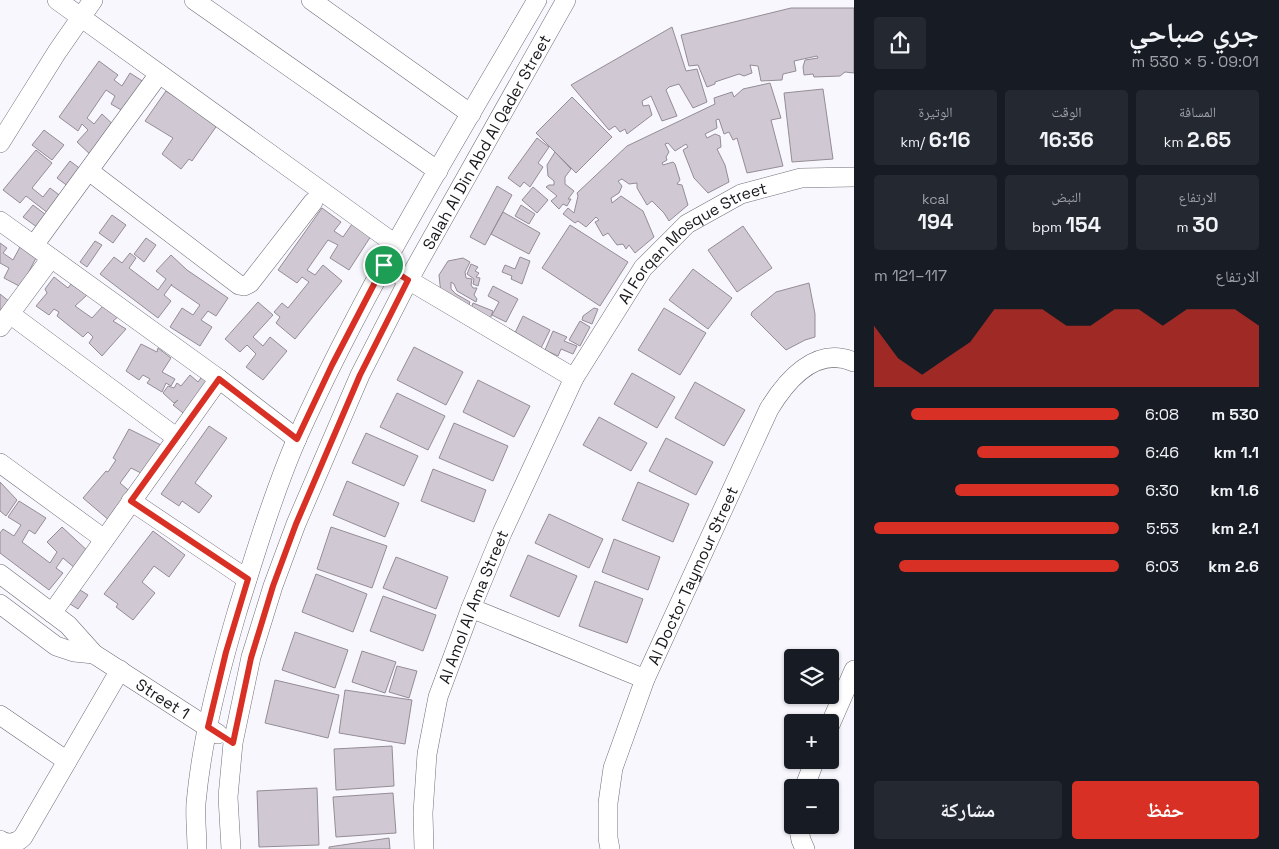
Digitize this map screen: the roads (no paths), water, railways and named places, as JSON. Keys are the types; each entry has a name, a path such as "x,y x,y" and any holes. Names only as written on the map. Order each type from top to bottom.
{"street":[{"path":"57,0 395,244"},
{"path":"0,143 57,52 93,0"},
{"path":"194,0 438,171"},
{"path":"311,0 471,114"},
{"name":"Salah Al Din Abd Al Qader Street","path":"197,849 196,804 208,727 226,652 270,513 297,439 332,365 395,244 537,0"},
{"name":"Salah Al Din Abd Al Qader Street","path":"231,849 228,797 233,743 251,658 273,586 296,524 360,375 408,280 566,0"},
{"path":"34,245 159,74"},
{"path":"89,171 240,285 244,286 250,283 313,202"},
{"name":"Al Forqan Mosque Street","path":"574,378 644,268 688,224 741,194 800,178 854,177"},
{"path":"0,221 219,379 297,439"},
{"path":"51,258 5,321 177,438"},
{"path":"384,265 574,378"},
{"name":"Al Doctor Taymour Street","path":"610,849 608,838 608,803 613,768 645,679 770,409 777,397 807,365 835,358 854,362"},
{"name":"Al Amol Al Ama Street","path":"424,849 423,813 427,754 438,696 471,608 506,525 574,378"},
{"path":"52,613 219,379"},
{"path":"0,463 104,540"},
{"path":"131,501 248,579"},
{"name":"Street 1","path":"0,574 68,625 94,654 233,743"},
{"name":"Street 1","path":"0,604 56,646 74,652 94,654"},
{"path":"471,608 645,679"},
{"path":"0,840 9,844 23,838 120,670"},
{"path":"835,714 854,670"},
{"path":"0,715 67,760"},
{"path":"800,834 805,849"}]}
